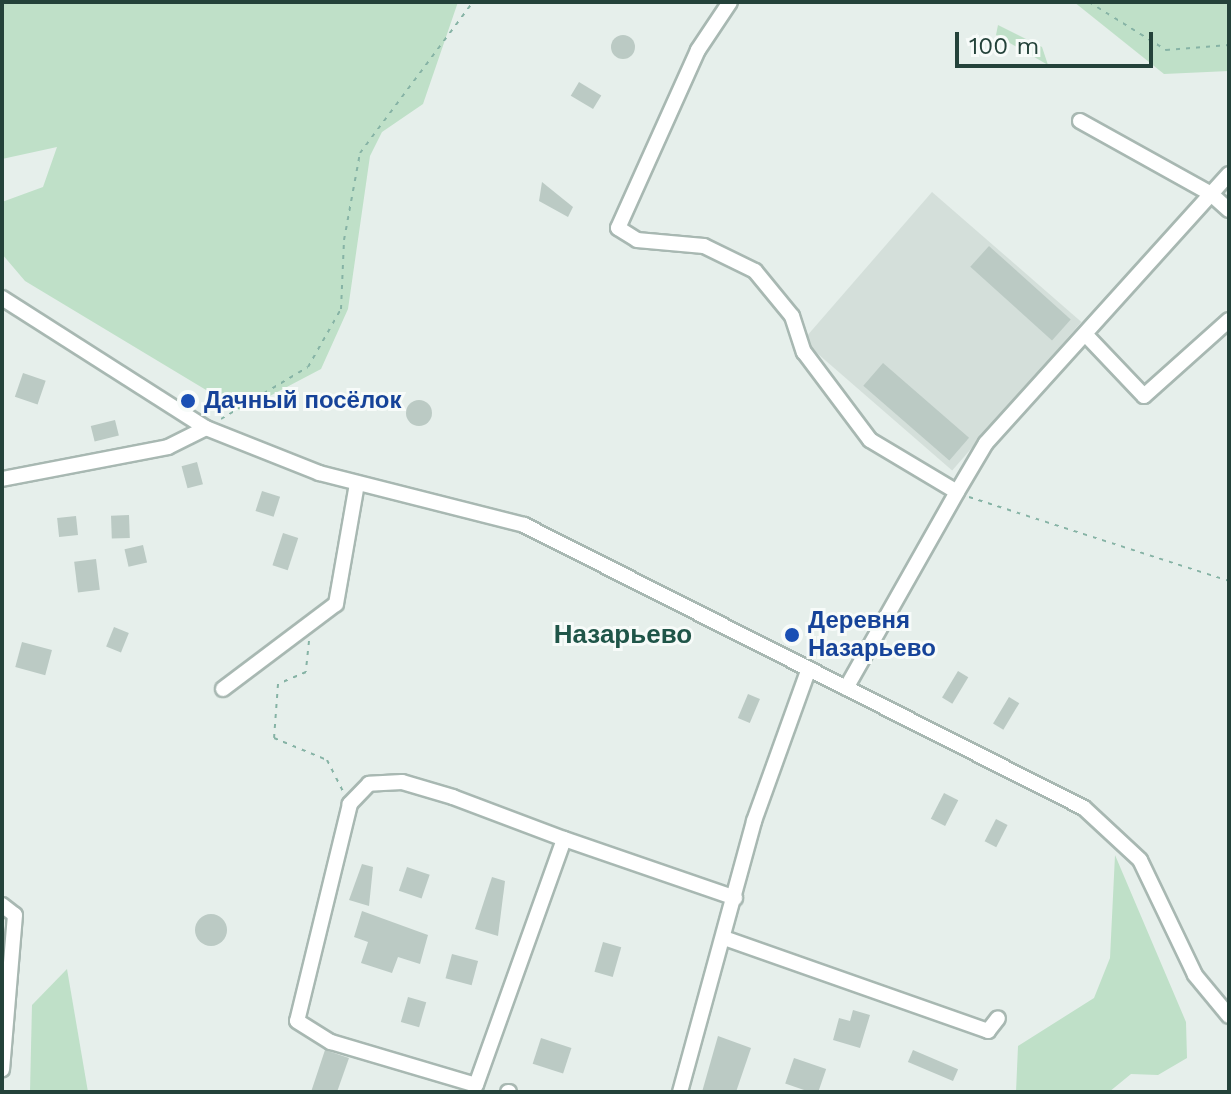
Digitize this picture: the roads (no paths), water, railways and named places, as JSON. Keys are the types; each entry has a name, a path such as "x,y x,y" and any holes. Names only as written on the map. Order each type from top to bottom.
{"street":[{"path":"730,2 698,50 618,228 637,240 704,246 755,271 792,316 804,352 870,440 957,492"},
{"path":"1080,121 1211,194 1229,210"},
{"path":"846,688 986,443 1229,174"},
{"path":"2,298 206,428 357,484 495,513 1084,808 1113,831 1140,860 1195,975 1229,1016"},
{"path":"1086,335 1144,396 1229,320"},
{"path":"2,479 168,447 206,428"},
{"path":"223,689 336,604 357,484"},
{"path":"680,1092 727,939 735,898 808,671"},
{"path":"564,839 476,1085 331,1042 297,1021 350,804 369,784 402,782 735,898"},
{"path":"2,905 15,915 2,1069"},
{"path":"727,939 988,1031 998,1018"}],"place":[{"name":"Дачный посёлок","path":"188,401"},
{"name":"Деревня Назарьево","path":"792,635"}],"district":[{"name":"Назарьево","path":"623,635"}]}
